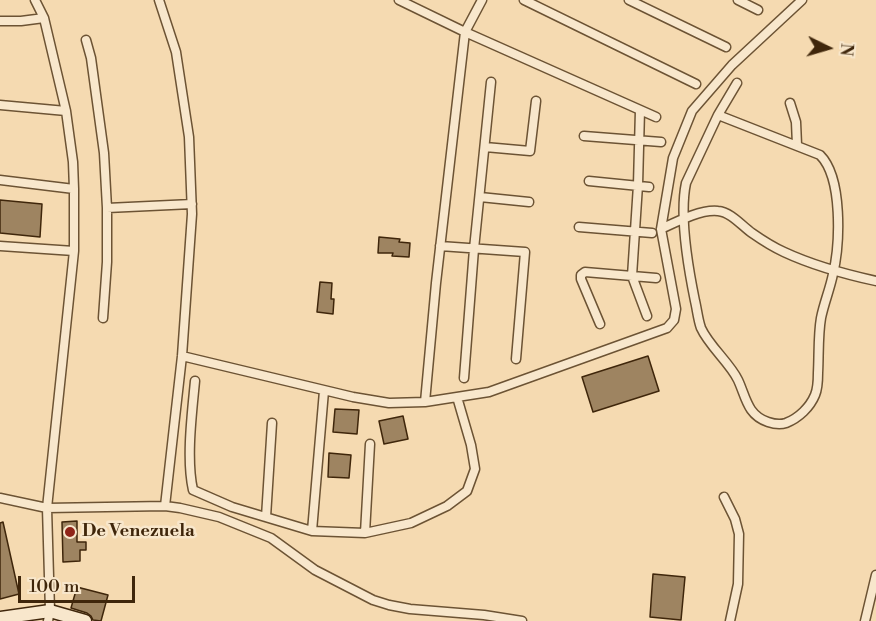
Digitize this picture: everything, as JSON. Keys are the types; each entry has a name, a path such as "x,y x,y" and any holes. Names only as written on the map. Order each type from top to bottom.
{"street":[{"path":"35,0 44,18 66,111 74,189 74,250 47,508 49,616"},
{"path":"159,0 176,52 189,136 192,204 182,356 165,506"},
{"path":"399,0 656,117"},
{"path":"425,402 440,246 465,32 482,0"},
{"path":"524,0 696,84"},
{"path":"629,0 726,47"},
{"path":"738,0 758,10"},
{"path":"182,356 353,398 389,403 425,402 489,392 667,327 674,320 676,309 661,229 673,158 692,111 732,65 802,0"},
{"path":"0,21 44,18"},
{"path":"86,40 104,153 107,262 103,318"},
{"path":"464,378 491,82"},
{"path":"718,115 820,155 830,169 837,207 838,232 834,272 821,318 817,388 809,406 792,420 779,424 757,417 750,409 737,378 701,327 691,282 683,195 686,183 718,115 737,83"},
{"path":"485,147 531,151 536,101"},
{"path":"790,103 796,122 797,145"},
{"path":"0,105 66,111"},
{"path":"640,110 632,276 647,316"},
{"path":"584,136 661,142"},
{"path":"0,180 74,189"},
{"path":"589,181 649,187"},
{"path":"480,197 529,202"},
{"path":"107,208 192,204"},
{"path":"661,229 715,210 725,212 783,252 834,272 876,281"},
{"path":"579,227 652,233"},
{"path":"0,246 74,250"},
{"path":"440,246 525,252 516,359"},
{"path":"600,324 581,275 585,273 656,278"},
{"path":"195,381 190,473 193,490 231,507 312,531 365,533 411,523 447,506 467,491 475,469 471,445 457,397"},
{"path":"312,531 324,391"},
{"path":"266,517 272,423"},
{"path":"365,533 370,444"},
{"path":"724,497 735,519 739,534 738,584 730,621"},
{"path":"0,498 47,508 165,506 219,517 271,538 315,570 373,600 410,609 522,621"},
{"path":"865,621 876,575"},
{"path":"0,618 49,616 85,621"}],"building":[{"path":"0,200 42,204 40,237 0,233"},
{"path":"379,237 400,239 399,242 410,243 409,257 392,256 393,253 378,253"},
{"path":"320,282 332,283 333,314 317,312"},
{"path":"648,356 659,391 593,412 582,377"},
{"path":"335,409 359,410 357,434 333,432"},
{"path":"403,416 408,439 384,444 379,421"},
{"path":"329,453 351,455 349,478 328,477"},
{"name":"De Venezuela","path":"77,521 77,542 86,542 86,550 80,550 80,561 63,562 62,522"},
{"path":"3,522 19,594 0,599 0,523"},
{"path":"653,574 685,577 681,620 650,617"},
{"path":"77,587 108,595 101,621 93,620 87,613 71,608"}],"place":[{"name":"De Venezuela","path":"70,532"}]}
